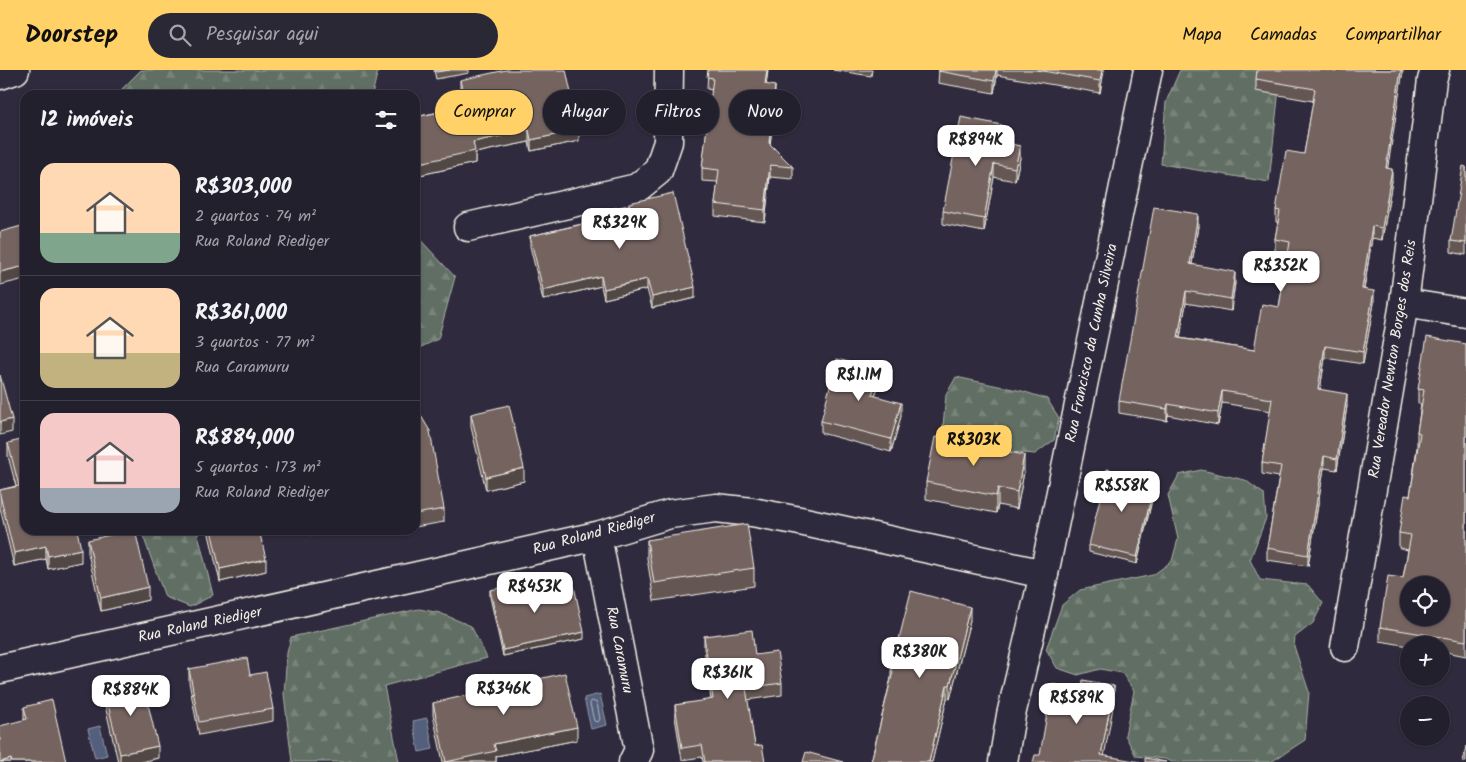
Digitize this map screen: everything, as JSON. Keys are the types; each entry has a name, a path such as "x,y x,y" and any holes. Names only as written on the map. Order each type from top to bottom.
{"street":[{"path":"0,75 15,70"},
{"path":"468,227 637,188 658,171 668,142 669,70"},
{"name":"Rua Francisco da Cunha Silveira","path":"1003,762 1011,715 1044,574 1148,70"},
{"name":"Rua Vereador Newton Borges dos Reis","path":"1344,647 1404,303 1432,80 1435,70"},
{"path":"1404,303 1466,312"},
{"name":"Rua Roland Riediger","path":"0,669 597,536 670,514 716,508 752,512 800,521 1044,574"},
{"name":"Rua Caramuru","path":"597,536 639,750 633,762"}],"green space":[{"path":"141,70 378,70 373,90 121,90"},
{"path":"1180,70 1281,70 1269,182 1161,164 1166,102"},
{"path":"420,239 455,277 438,339 420,348"},
{"path":"956,377 1022,391 1047,399 1059,418 1054,440 1035,454 963,448 942,436 946,395"},
{"path":"1201,470 1245,480 1264,494 1266,518 1250,560 1260,580 1308,585 1323,603 1313,623 1295,637 1294,646 1309,692 1305,740 1271,762 1172,762 1165,759 1136,756 1125,735 1134,691 1122,673 1100,669 1078,675 1057,668 1046,649 1062,605 1080,590 1153,575 1172,561 1178,539 1168,495 1179,475"},
{"path":"143,535 198,535 213,595 190,607 165,597"},
{"path":"419,609 440,613 471,626 487,658 384,686 399,762 292,762 284,694 287,653 291,637"}],"water":[{"path":"600,694 607,725 591,729 584,698"},
{"path":"427,718 433,749 419,752 413,721"},
{"path":"100,726 107,755 95,758 88,729"}],"building":[{"path":"506,70 566,70 570,90 543,90 543,135 555,135 531,140 530,135 533,135 533,90 462,90 460,80"},
{"path":"708,70 767,70 765,84 775,86 775,90 729,90 729,135 770,135 769,143 793,167 770,165 765,210 715,204 719,170 702,168 706,135 719,135 719,90 712,90 713,78 707,77"},
{"path":"939,70 996,70 994,81"},
{"path":"1037,70 1102,70 1100,81"},
{"path":"1257,70 1326,70 1336,72 1336,70 1401,70 1386,168 1392,169 1382,228 1372,226 1362,289 1374,291 1363,352 1325,346 1318,389 1347,394 1337,459 1324,456 1308,555 1267,548 1281,466 1262,463 1272,399 1222,391 1218,413 1168,404 1167,409 1119,401 1154,207 1198,214 1190,264 1235,272 1231,299 1186,291 1178,338 1254,350 1262,304 1279,307 1290,242 1275,239 1280,211 1276,210 1286,151 1304,154 1315,89 1256,79"},
{"path":"435,113 435,135 506,135 473,142 475,151 420,163 420,116"},
{"path":"961,117 1002,125 998,141 1020,146 1015,168 994,164 984,219 943,211"},
{"path":"1463,166 1466,167 1466,243 1451,241"},
{"path":"673,193 695,287 652,297 647,279 604,289 601,276 543,290 530,236 632,213 629,203"},
{"path":"20,226 20,267 0,272 0,232"},
{"path":"1427,337 1466,344 1466,641 1450,638 1450,636 1435,636 1380,627 1388,576 1400,578 1400,626 1450,626 1450,576 1403,576 1411,535 1399,533 1405,495 1410,496 1420,433 1417,432 1424,390 1418,389"},
{"path":"837,359 879,370 872,395 901,403 891,439 821,421"},
{"path":"0,375 12,419 0,422"},
{"path":"509,405 524,468 486,477 471,414"},
{"path":"420,414 430,431 444,509 420,513"},
{"path":"935,437 1024,455 1017,492 998,488 996,496 926,482"},
{"path":"20,440 20,535 78,535 81,549 48,556 46,546 14,553 0,495 0,490 19,486 8,443"},
{"path":"1107,469 1155,481 1137,557 1089,545"},
{"path":"747,524 754,568 654,583 647,540"},
{"path":"110,535 136,535 148,587 101,598 88,540"},
{"path":"212,535 260,535 266,559 220,569"},
{"path":"537,580 540,593 574,586 584,632 503,650 490,590"},
{"path":"911,591 970,607 950,685 947,685 929,762 871,762 893,671 891,671"},
{"path":"752,630 755,655 777,652 782,683 746,688 755,746 762,745 765,762 705,762 702,745 682,748 675,705 713,699 704,636"},
{"path":"247,658 250,675 266,672 273,709 199,722 189,669"},
{"path":"565,673 577,727 494,744 496,751 446,762 433,703"},
{"path":"142,679 158,746 120,754 104,688"},
{"path":"1083,680 1114,686 1101,755 1140,762 1033,762 1035,755 1040,755 1052,684 1082,690"},
{"path":"52,700 66,762 12,762 11,759 0,762 0,726 27,719 24,707"},
{"path":"1466,746 1466,762 1463,762"},
{"path":"806,752 843,762 803,762"},
{"path":"1145,758 1166,762 1145,762"}]}
